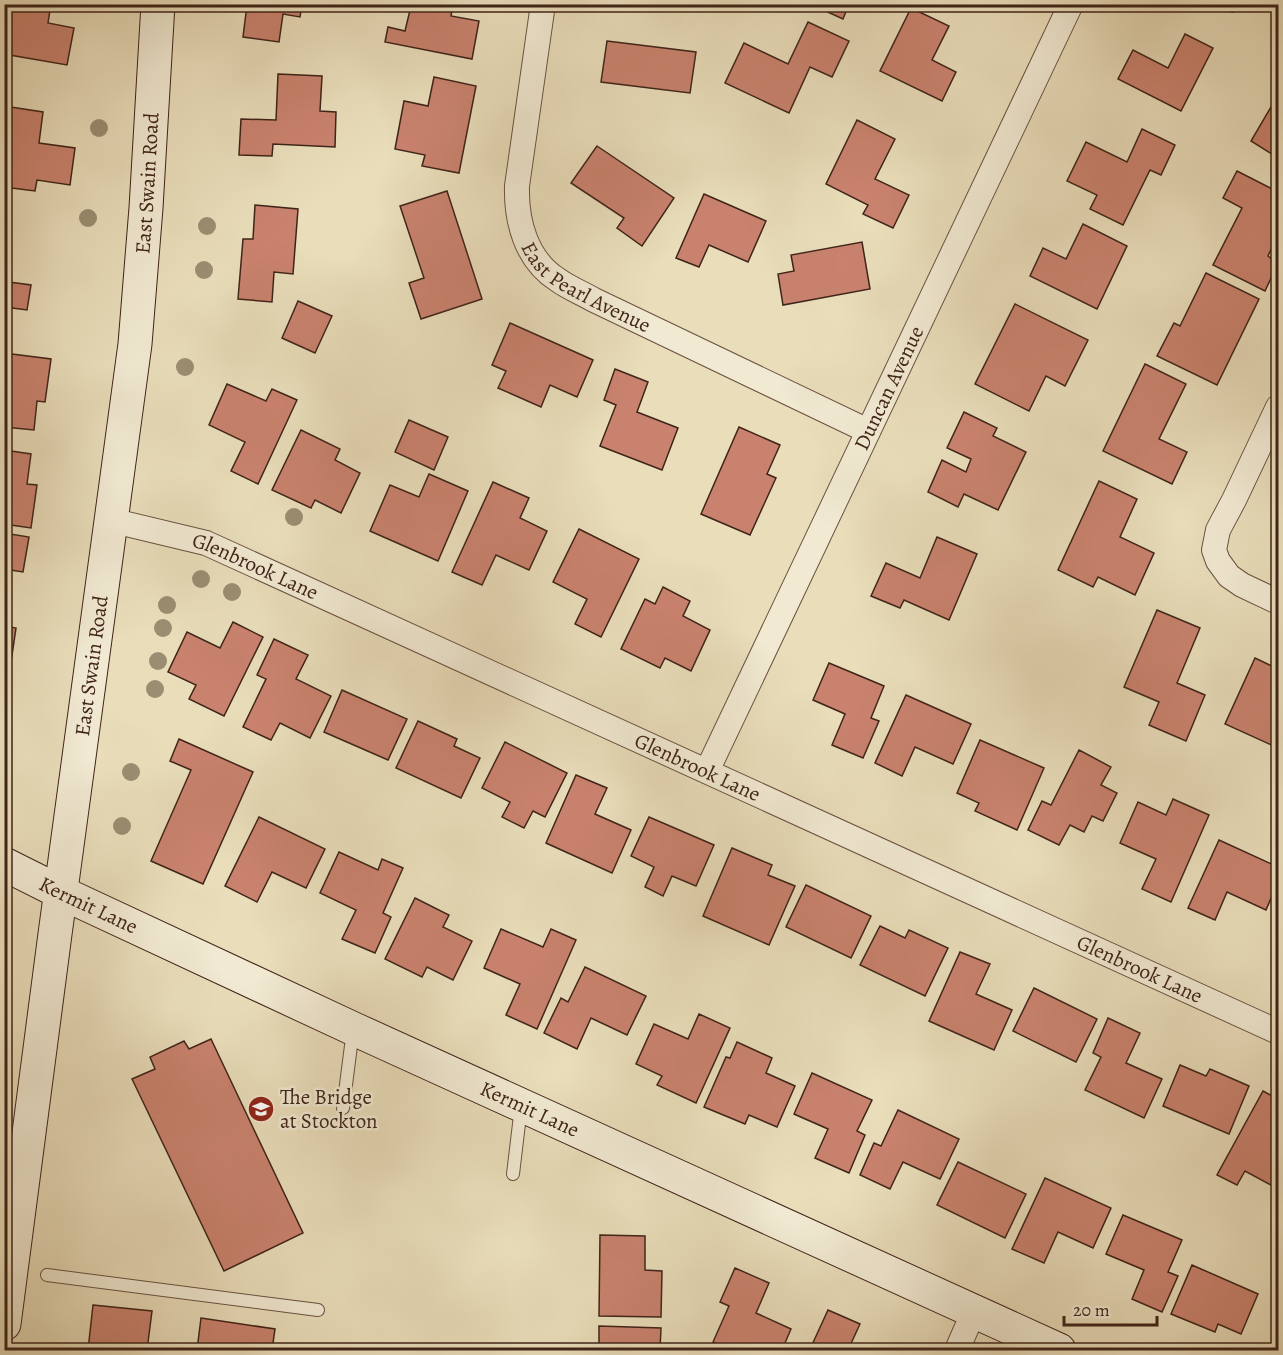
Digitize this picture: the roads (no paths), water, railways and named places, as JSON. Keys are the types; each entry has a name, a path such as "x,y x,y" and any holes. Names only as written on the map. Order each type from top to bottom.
{"main road":[{"name":"East Swain Road","path":"4,1324 135,344 158,4"},
{"name":"Kermit Lane","path":"4,864 354,1029 1059,1350"}],"street":[{"name":"East Pearl Avenue","path":"543,4 517,186 520,226 528,246 540,264 556,279 594,300 868,431"},
{"name":"Duncan Avenue","path":"707,771 1071,4"},
{"path":"1278,407 1218,530 1214,550 1218,561 1229,576 1242,585 1278,602"},
{"name":"Glenbrook Lane","path":"110,520 206,543 1278,1032"},
{"path":"957,1350 974,1311"}],"lane":[{"path":"343,1108 354,1029"},
{"path":"513,1174 521,1105"},
{"path":"47,1275 318,1310"}],"place":[{"name":"The Bridge at Stockton","path":"261,1109"}]}
